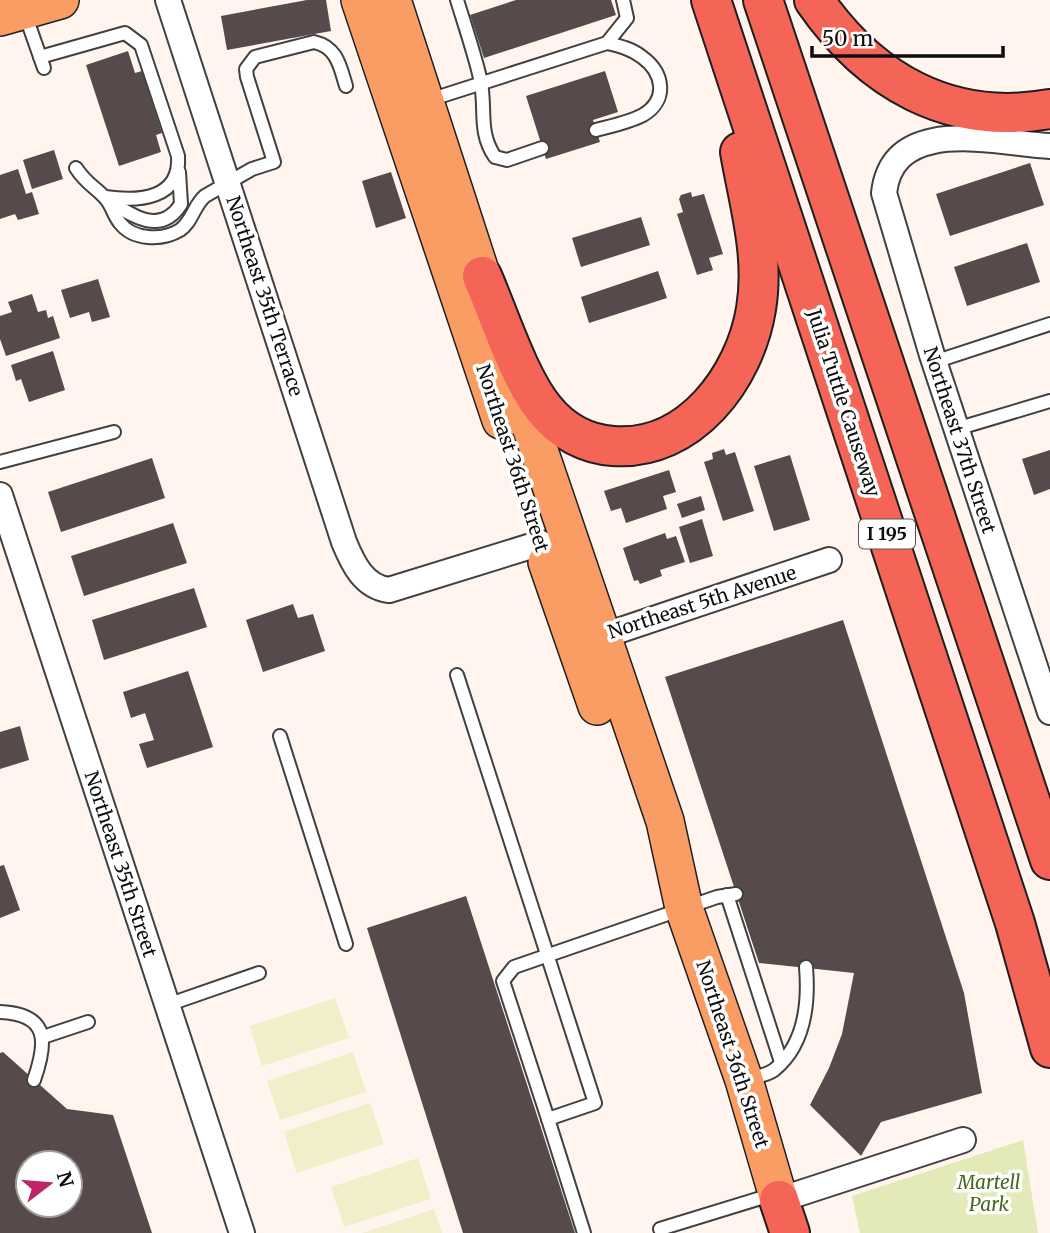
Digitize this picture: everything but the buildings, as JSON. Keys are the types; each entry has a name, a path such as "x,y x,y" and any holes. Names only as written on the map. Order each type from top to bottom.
{"highway":[{"name":"I 195","path":"763,0 1050,860"},
{"path":"814,0 857,52 880,73 906,88 961,108 1015,113 1050,109"},
{"path":"482,276 529,387 555,421 576,436 602,445 645,444 672,435 707,407 740,361 753,327 759,289 759,249 715,11"},
{"name":"Julia Tuttle Causeway","path":"715,11 1015,923 1050,1048"}],"main road":[{"path":"12,14 60,0"},
{"name":"Northeast 36th Street","path":"360,0 541,543 665,821 684,908 744,1080 782,1209"},
{"name":"Northeast 36th Street","path":"392,0 482,276 587,641"}],"street":[{"name":"Northeast 35th Terrace","path":"168,0 344,542 355,567 372,585 389,590 541,543"},
{"name":"Northeast 37th Street","path":"1050,146 940,139 910,147 891,166 885,180 886,207 934,362 1050,712"},
{"name":"Northeast 35th Street","path":"0,495 242,1233"},
{"name":"Northeast 5th Avenue","path":"587,641 829,560"},
{"path":"782,1209 962,1140"}],"lane":[{"path":"457,0 481,82 482,126 495,157 507,160 542,148"},
{"path":"607,43 626,18 623,0"},
{"path":"12,14 42,62 118,34 125,33 137,40 178,156 181,204 170,218 153,222 141,220 87,184 76,168"},
{"path":"105,197 120,223 130,232 159,237 182,229 198,201 228,182 274,162 247,77 250,62 262,55 314,42 320,43 336,56 346,86"},
{"path":"425,101 607,43 629,49 645,58 657,74 662,92 659,102 643,115 596,130"},
{"path":"105,197 127,200 156,195 172,186 178,168"},
{"path":"934,362 1050,324"},
{"path":"956,429 1050,401"},
{"path":"0,462 114,432"},
{"path":"457,675 595,1103 548,1119"},
{"path":"280,736 346,944"},
{"path":"584,1233 503,981 514,967 732,894 780,1062"},
{"path":"744,1080 773,1071 797,1041 809,1001 806,967"},
{"path":"167,1005 259,974"},
{"path":"0,1012 16,1013 30,1019 43,1037 45,1050 34,1080"},
{"path":"43,1037 88,1022"},
{"path":"660,1229 782,1209"}],"green space":[{"path":"335,998 349,1038 262,1066 250,1026"},
{"path":"353,1052 366,1092 280,1120 267,1081"},
{"path":"370,1103 384,1144 297,1173 284,1132"},
{"name":"Martell Park","path":"1023,1140 1038,1233 860,1233 852,1196"},
{"path":"418,1158 431,1199 344,1227 331,1187"},
{"path":"434,1209 442,1233 362,1233"}]}
